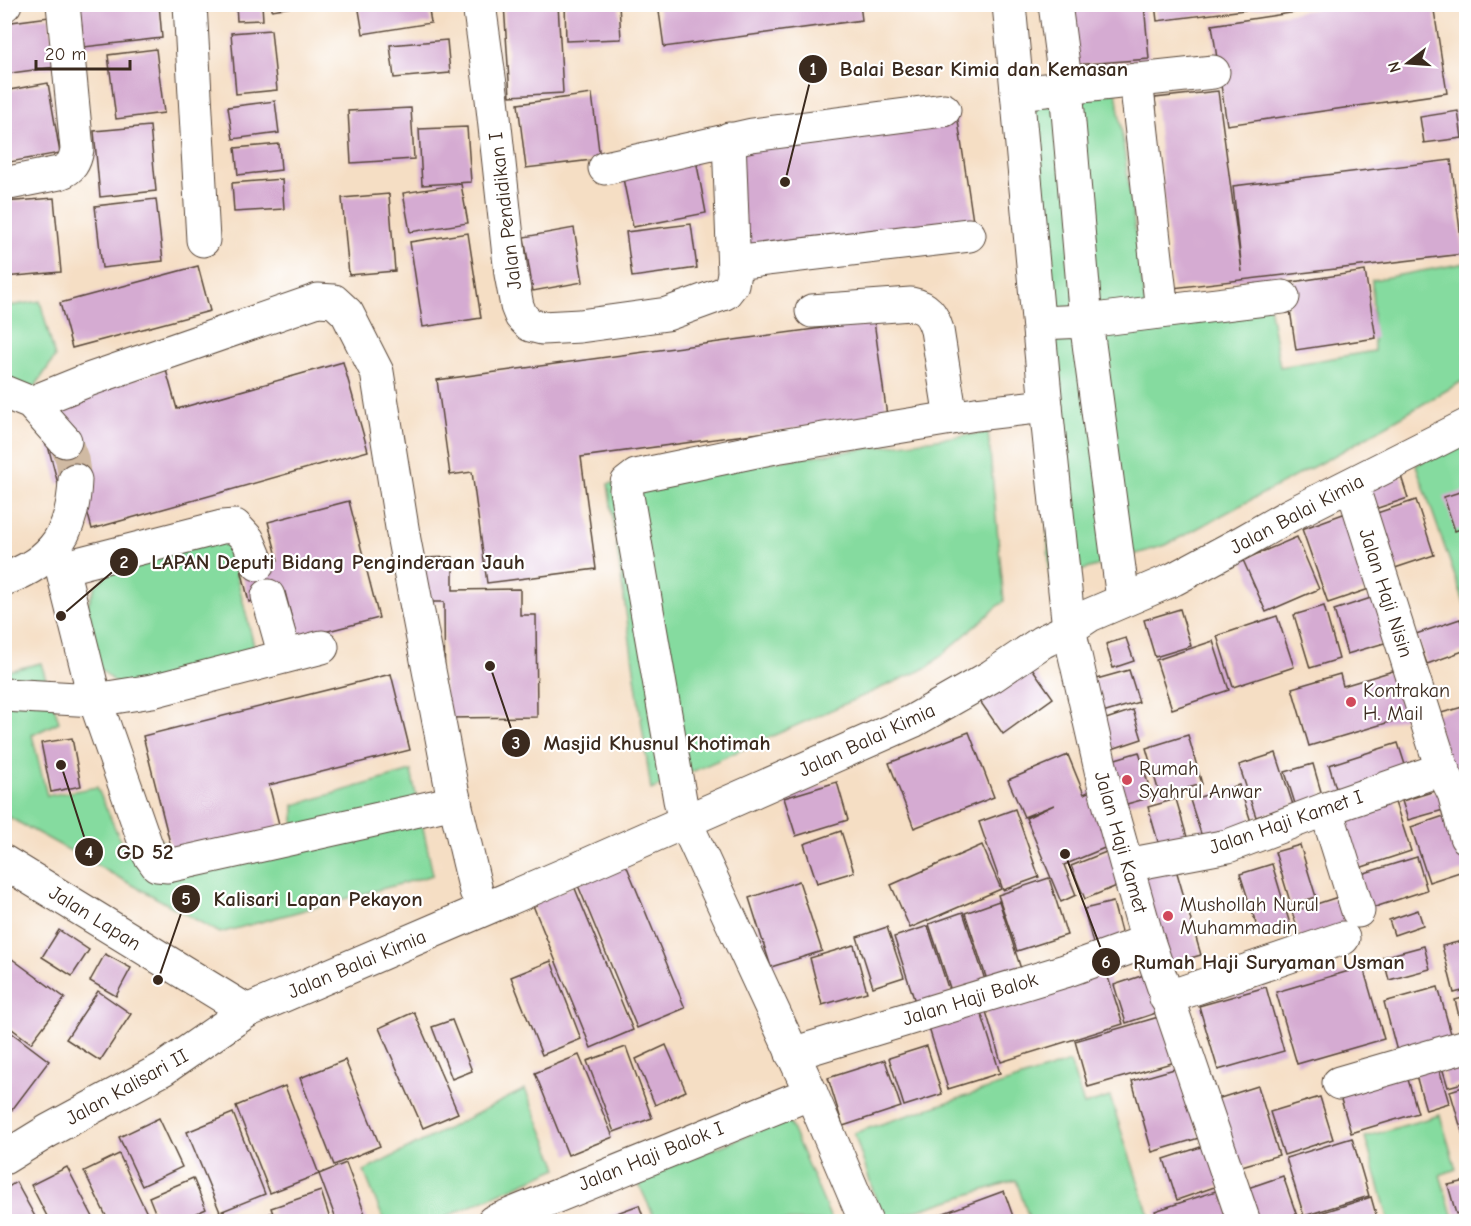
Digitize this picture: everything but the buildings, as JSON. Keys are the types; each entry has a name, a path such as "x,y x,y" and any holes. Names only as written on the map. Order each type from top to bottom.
{"street":[{"path":"4,184 59,174 66,171 76,159 77,149 63,4"},
{"path":"190,4 203,240"},
{"name":"Jalan Pendidikan I","path":"480,4 511,274 517,306 530,325 542,328 580,326 667,314 725,293 732,284 734,263"},
{"name":"Jalan Haji Kamet","path":"1009,4 1069,629 1106,792 1148,941 1244,1221"},
{"path":"1055,4 1066,88 1086,321 1123,599"},
{"path":"1017,93 1213,72"},
{"path":"1136,80 1162,311"},
{"path":"605,168 768,132 944,110"},
{"path":"729,139 734,263 969,235"},
{"path":"1038,323 1086,321 1283,297"},
{"path":"18,398 88,380 318,300 334,301 341,306 347,313 378,372 404,540 455,802 476,891"},
{"path":"812,311 911,304 924,307 933,317 938,330 951,418"},
{"path":"18,398 65,441"},
{"path":"866,1221 811,1093 685,821 626,490 629,481 636,476 741,454 951,418 1046,406"},
{"name":"Jalan Balai Kimia","path":"247,1011 913,721 957,697 1042,642 1069,629 1090,615 1174,579 1290,515 1467,426"},
{"path":"75,480 74,504 58,558 95,700 149,855 157,865 161,866 455,802"},
{"name":"Jalan Haji Nisin","path":"1352,485 1454,783 1467,837"},
{"path":"4,579 58,558 235,526 248,540 258,564"},
{"path":"268,596 285,656"},
{"path":"4,695 95,700 152,691 322,647"},
{"name":"Jalan Haji Kamet I","path":"1127,865 1228,846 1326,809 1454,783"},
{"path":"1166,998 1350,925 1326,809"},
{"name":"Jalan Lapan","path":"4,862 247,1011"},
{"name":"Jalan Haji Balok","path":"792,1054 1065,971 1148,941"},
{"name":"Jalan Kalisari II","path":"4,1158 48,1131 163,1069 247,1011"},
{"path":"1339,1083 1467,1047"},
{"name":"Jalan Haji Balok I","path":"493,1221 811,1093"}],"green space":[{"path":"1114,76 1145,302 1267,294 1280,367 1374,351 1372,280 1466,263 1466,379 1339,453 1166,545 1050,580 1024,83"},
{"path":"40,301 55,357 32,391 5,383 4,307"},
{"path":"988,432 1004,601 928,667 651,790 608,484"},
{"path":"1466,437 1466,608 1416,465"},
{"path":"226,533 257,658 124,690 90,660 85,611 96,585 122,563"},
{"path":"41,663 59,722 32,735 47,796 97,787 121,842 162,840 174,867 294,830 294,805 411,771 433,875 220,933 5,815 4,672"},
{"path":"1070,1062 1084,1105 1110,1097 1151,1221 1030,1221 1016,1180 883,1221 854,1133"},
{"path":"525,1089 558,1168 436,1221 384,1221 364,1171"},
{"path":"1440,1115 1456,1169 1440,1175 1454,1221 1389,1221 1365,1137"},
{"path":"788,1119 832,1221 656,1221 637,1180"}],"tunnel":[{"path":"65,441 72,459 75,480"}],"place":[{"name":"Balai Besar Kimia dan Kemasan","path":"785,182"},
{"name":"LAPAN Deputi Bidang Penginderaan Jauh","path":"61,616"},
{"name":"Masjid Khusnul Khotimah","path":"490,666"},
{"name":"Kontrakan H. Mail","path":"1351,702"},
{"name":"GD 52","path":"61,765"},
{"name":"Rumah Syahrul Anwar","path":"1127,780"},
{"name":"Rumah Haji Suryaman Usman","path":"1065,854"},
{"name":"Mushollah Nurul Muhammadin","path":"1168,916"},
{"name":"Kalisari Lapan Pekayon","path":"158,980"}]}
